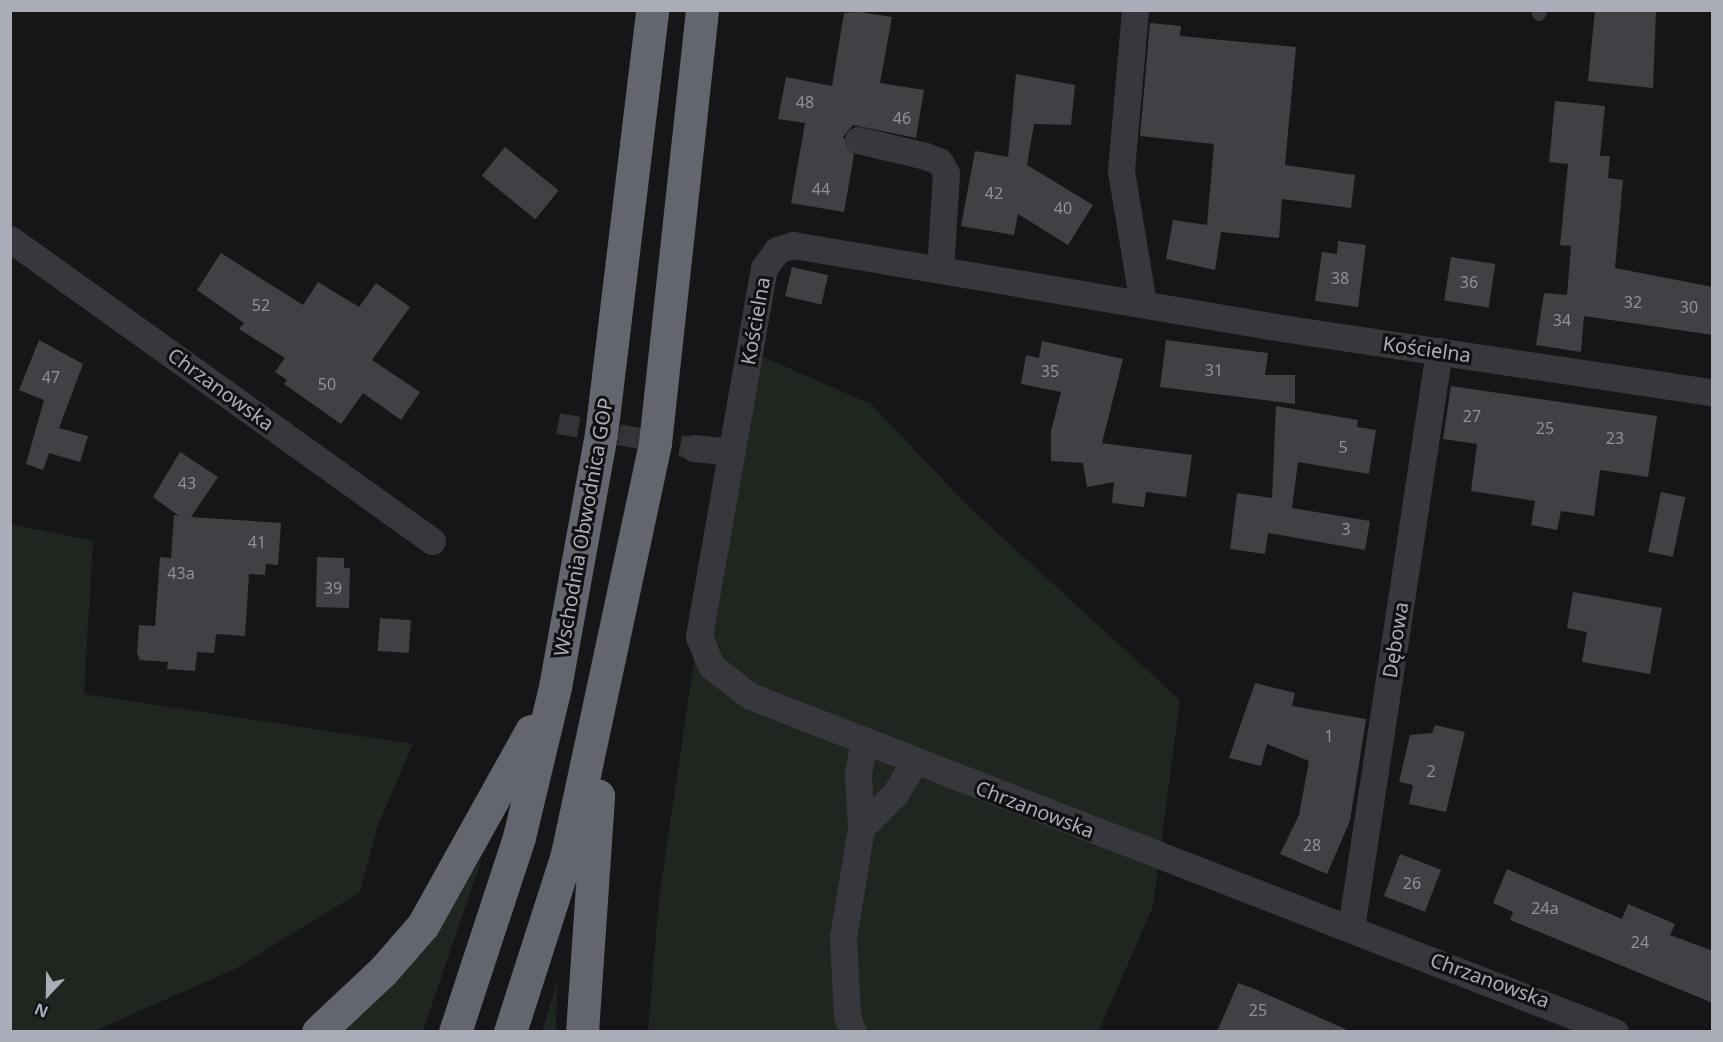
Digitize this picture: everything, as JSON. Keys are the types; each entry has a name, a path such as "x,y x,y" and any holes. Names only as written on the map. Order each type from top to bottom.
{"highway":[{"name":"Wschodnia Obwodnica GOP","path":"455,1032 519,837 555,687 602,423 652,10"},
{"path":"510,1032 567,854 605,693 655,442 702,10"},
{"path":"318,1032 383,971 423,925 472,844 555,687"},
{"path":"582,1032 605,693"}],"street":[{"path":"1135,10 1121,171 1143,304"},
{"path":"858,140 925,156 943,167 940,270"},
{"name":"Chrzanowska","path":"10,239 432,541"},
{"name":"Kościelna","path":"732,452 764,268 777,250 793,245 1143,304 1713,392"},
{"name":"Dębowa","path":"1351,928 1439,351"},
{"path":"694,448 732,452"},
{"name":"Chrzanowska","path":"732,452 699,636 711,666 750,696 914,762 1351,928 1570,1021 1615,1032"},
{"path":"853,1032 847,1016 843,937 861,828 858,774 864,741"},
{"path":"861,828 894,794 914,762"}],"shaded area":[{"path":"740,347 871,404 968,506 1180,700 1153,906 1099,1031 648,1032 659,899"},
{"path":"11,524 93,541 84,694 413,744 377,828 360,892 235,969 94,1031 11,1031"},
{"path":"482,858 423,1031 341,1032 429,939"},
{"path":"557,983 556,1031 542,1031"}],"building":[{"path":"1595,10 1656,10 1653,88 1588,81"},
{"path":"860,12 892,17 880,83 924,90 916,138 853,125 843,137 854,155 844,212 791,203 805,123 778,119 786,77 832,86 844,13"},
{"path":"1150,23 1181,26 1180,36 1296,47 1285,165 1355,175 1351,208 1282,199 1279,238 1221,232 1215,270 1166,259 1173,220 1207,225 1214,144 1140,136"},
{"path":"1016,74 1075,85 1071,125 1034,124 1027,165 1093,205 1068,245 1018,214 1014,235 961,226 975,151 1008,157"},
{"path":"1555,101 1605,106 1600,156 1610,156 1608,178 1623,180 1615,268 1713,287 1713,335 1584,316 1581,352 1536,345 1544,293 1567,295 1571,246 1560,245 1568,164 1549,162"},
{"path":"505,147 559,190 535,219 482,176"},
{"path":"1338,241 1366,245 1358,307 1315,301 1322,252 1337,254"},
{"path":"221,253 303,305 318,282 359,307 376,283 410,307 372,360 420,392 401,420 363,393 341,424 284,384 287,380 275,372 285,358 239,329 244,323 197,290"},
{"path":"1451,257 1495,264 1489,307 1444,300"},
{"path":"792,267 828,275 821,305 785,296"},
{"path":"39,340 83,364 59,428 88,436 80,462 49,453 43,470 26,464 44,400 19,390"},
{"path":"1166,340 1268,353 1265,375 1295,375 1295,404 1160,387"},
{"path":"1042,341 1123,359 1102,443 1192,455 1186,497 1146,492 1144,507 1112,503 1114,482 1087,487 1083,463 1051,461 1051,431 1061,392 1021,384 1026,355 1039,358"},
{"path":"1451,386 1657,416 1648,477 1600,470 1594,516 1561,511 1557,530 1531,525 1535,501 1471,491 1477,444 1443,439"},
{"path":"1276,406 1358,420 1357,427 1376,430 1369,474 1298,462 1292,508 1370,521 1365,550 1268,533 1265,554 1230,549 1237,493 1272,498"},
{"path":"180,452 218,477 191,517 281,523 278,565 266,564 265,575 249,574 245,636 216,634 214,653 197,652 195,671 167,669 168,662 140,660 137,653 139,625 155,626 160,557 171,558 174,515 179,516 153,497"},
{"path":"1661,492 1685,497 1673,557 1648,552"},
{"path":"317,557 344,558 344,568 350,568 349,608 316,607"},
{"path":"1573,592 1662,608 1650,674 1582,662 1587,632 1567,628"},
{"path":"380,618 411,620 409,653 378,651"},
{"path":"1255,683 1295,693 1292,706 1366,719 1350,821 1327,874 1280,854 1299,815 1309,761 1267,744 1261,766 1229,758"},
{"path":"1435,725 1465,732 1446,812 1409,804 1413,785 1399,782 1410,735 1432,733"},
{"path":"1400,854 1441,870 1425,912 1384,896"},
{"path":"1507,869 1622,919 1628,904 1675,924 1670,935 1713,951 1713,1003 1510,920 1513,912 1493,903"},
{"path":"1238,983 1257,990 1352,1032 1217,1032"}],"tunnel":[{"path":"558,423 694,448"}]}
